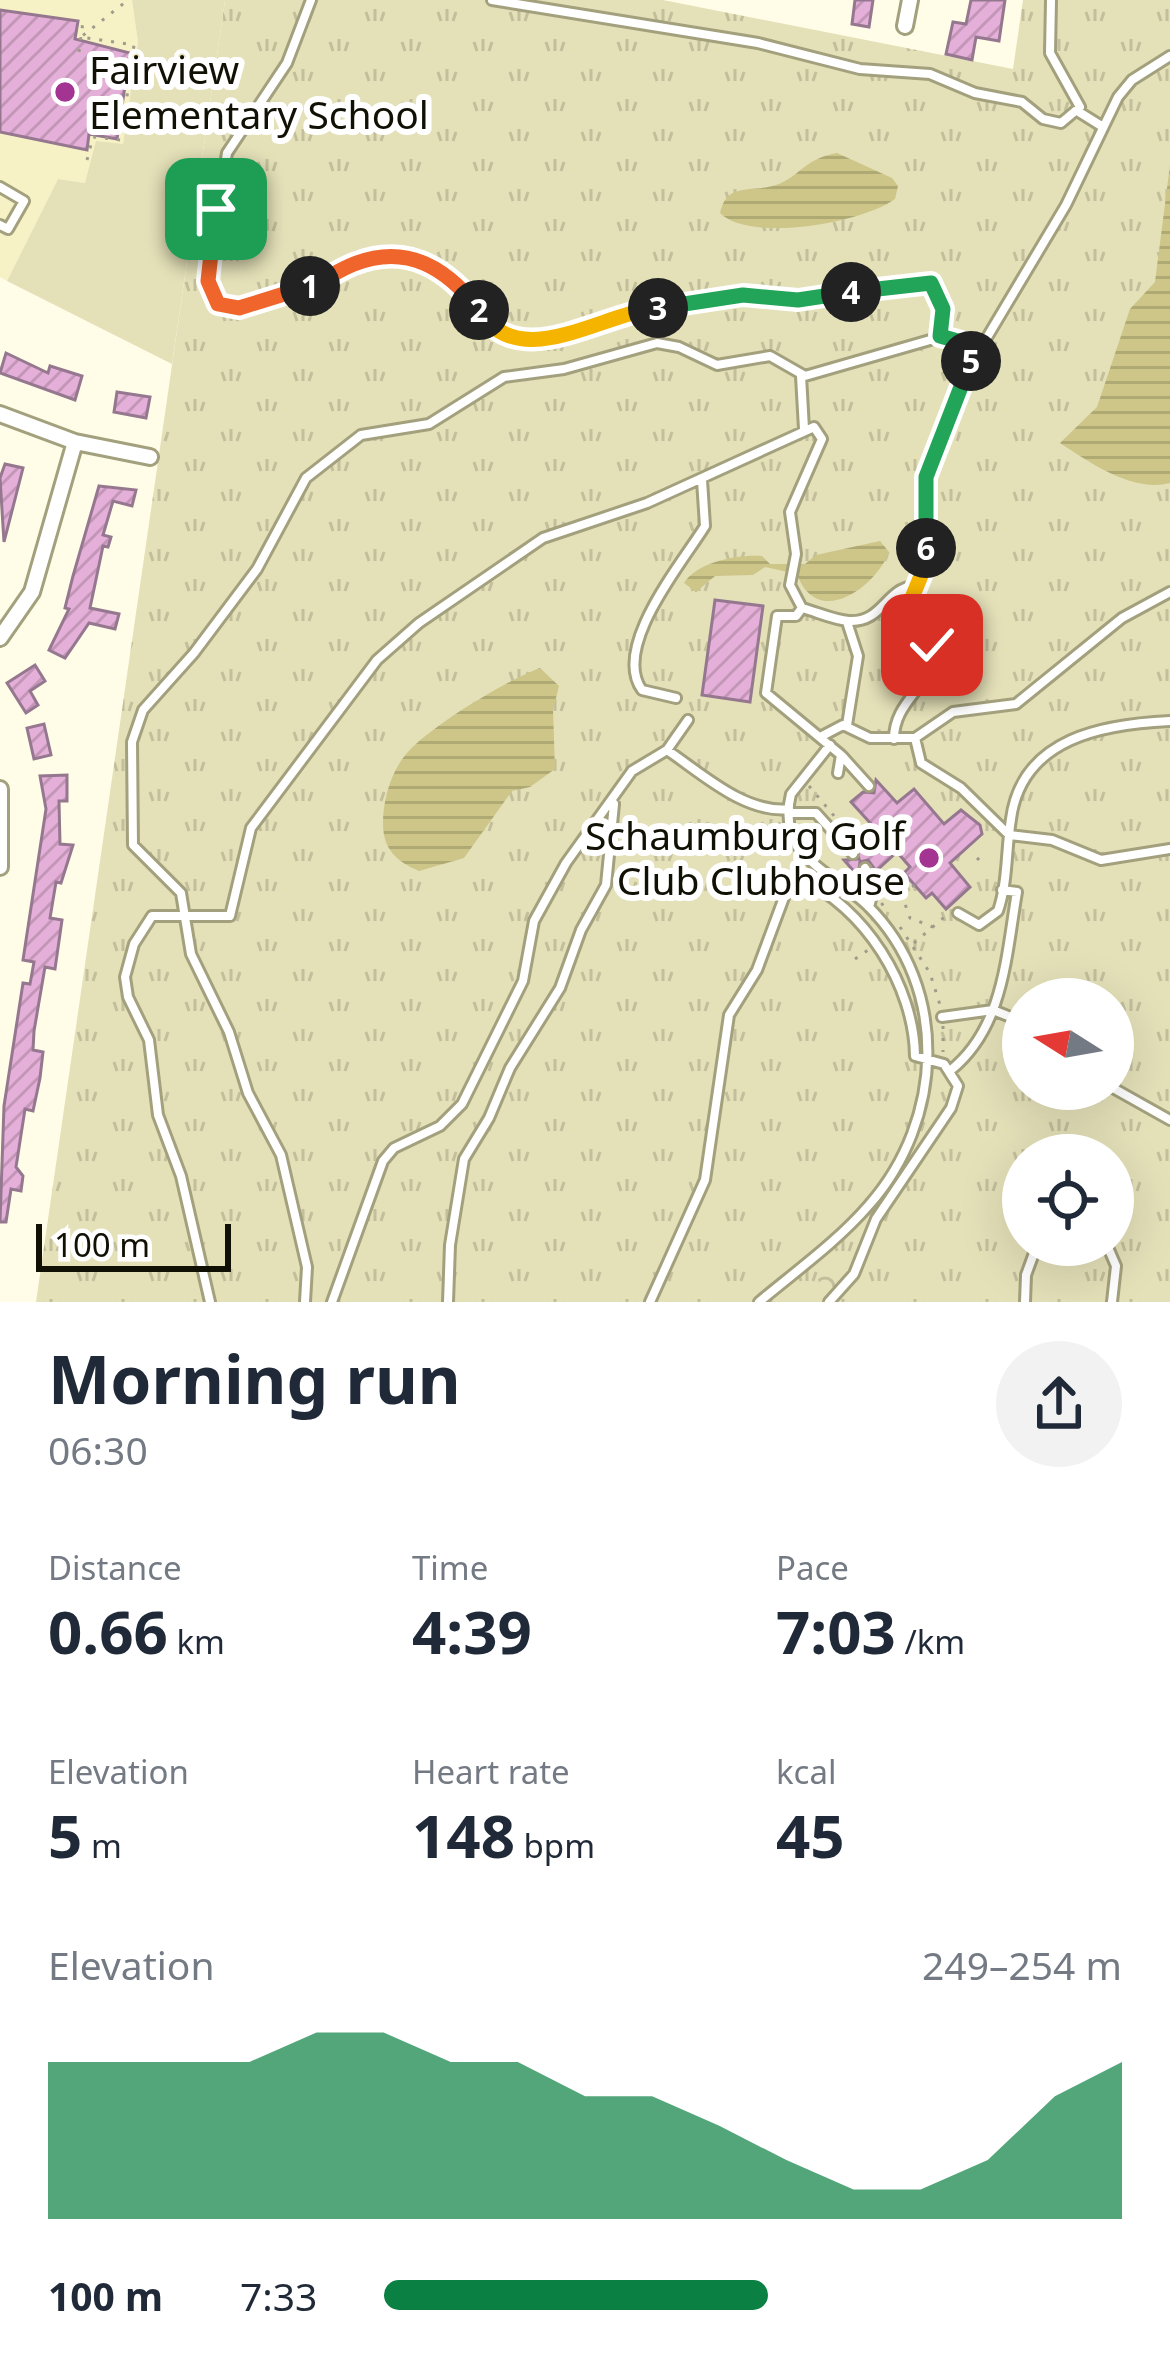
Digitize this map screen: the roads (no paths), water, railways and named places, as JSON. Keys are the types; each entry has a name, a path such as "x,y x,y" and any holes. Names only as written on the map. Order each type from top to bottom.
{"street":[{"path":"905,26 910,0"},
{"path":"0,414 74,442 150,458"},
{"path":"0,638 32,592 74,442"},
{"path":"0,789 0,867"}],"lane":[{"path":"311,0 287,63 227,153 208,269 211,293 221,307 239,308 311,286 361,262 412,256 433,264 493,328 518,340 541,341 647,309 743,295 807,299 919,280 939,292 944,323 940,336"},
{"path":"492,0 758,43 853,67 930,74 975,93 1022,102 1052,123 1065,122 1079,112"},
{"path":"1051,0 1050,52 1078,99 1079,112"},
{"path":"894,739 899,711 934,659 931,642 910,609 913,586 926,563 926,477 953,399 979,347 1066,205 1127,85 1170,56"},
{"path":"1079,112 1103,127"},
{"path":"0,187 24,201 8,229 0,225"},
{"path":"305,1302 307,1267 286,1166 248,1093 229,1032 191,954 178,889 134,845 134,729 148,704 194,653 270,550 296,493 314,470 365,433 429,424 504,377 564,368 650,344 679,346 717,364 770,356 801,376 940,336 979,347"},
{"path":"801,376 804,429"},
{"path":"210,1302 182,1176 158,1115 149,1040 125,987 130,953 146,921 162,913 230,916 251,828 306,748 383,653 542,538 702,480 814,427 823,435 791,507 796,554 791,579 802,608"},
{"path":"676,698 645,692 633,666 658,598 707,521 702,480"},
{"path":"802,608 847,622 876,616 898,590 913,586"},
{"path":"847,725 870,738 915,738 953,712 1020,702 1122,619 1170,592"},
{"path":"802,608 796,616 777,616 766,693 822,736 869,786"},
{"path":"847,622 858,663 847,725"},
{"path":"332,1302 383,1161 394,1148 440,1126 466,1096 526,974 538,912 580,841 614,803 632,771 667,750 688,720"},
{"path":"954,913 970,924 983,924 998,911 1020,790 1056,749 1096,727 1170,721"},
{"path":"822,736 847,725"},
{"path":"915,738 921,763 962,788 1010,835 1052,840 1102,860 1170,849"},
{"path":"759,1302 844,1231 886,1183 910,1138 929,1060 920,986 868,907 813,867 789,811 801,776 830,745"},
{"path":"667,750 735,795 774,811 816,813 853,854"},
{"path":"838,773 841,755"},
{"path":"448,1302 462,1164 506,1075 560,988 581,930 606,885 614,803"},
{"path":"865,868 875,885 868,907"},
{"path":"650,1302 705,1180 729,1015 757,970 791,881 803,879 852,914 902,988 915,1057 941,1062 958,1086 951,1108 876,1219 854,1274 829,1302"},
{"path":"951,1070 979,1044 993,1010 1017,892 1002,890"},
{"path":"942,1017 993,1010 1002,1014"},
{"path":"1134,1100 1170,1120"},
{"path":"1025,1302 1029,1266"},
{"path":"1112,1302 1116,1266"}],"place":[{"name":"Fairview Elementary School","path":"65,92"},
{"name":"Schaumburg Golf Club Clubhouse","path":"929,858"}]}
